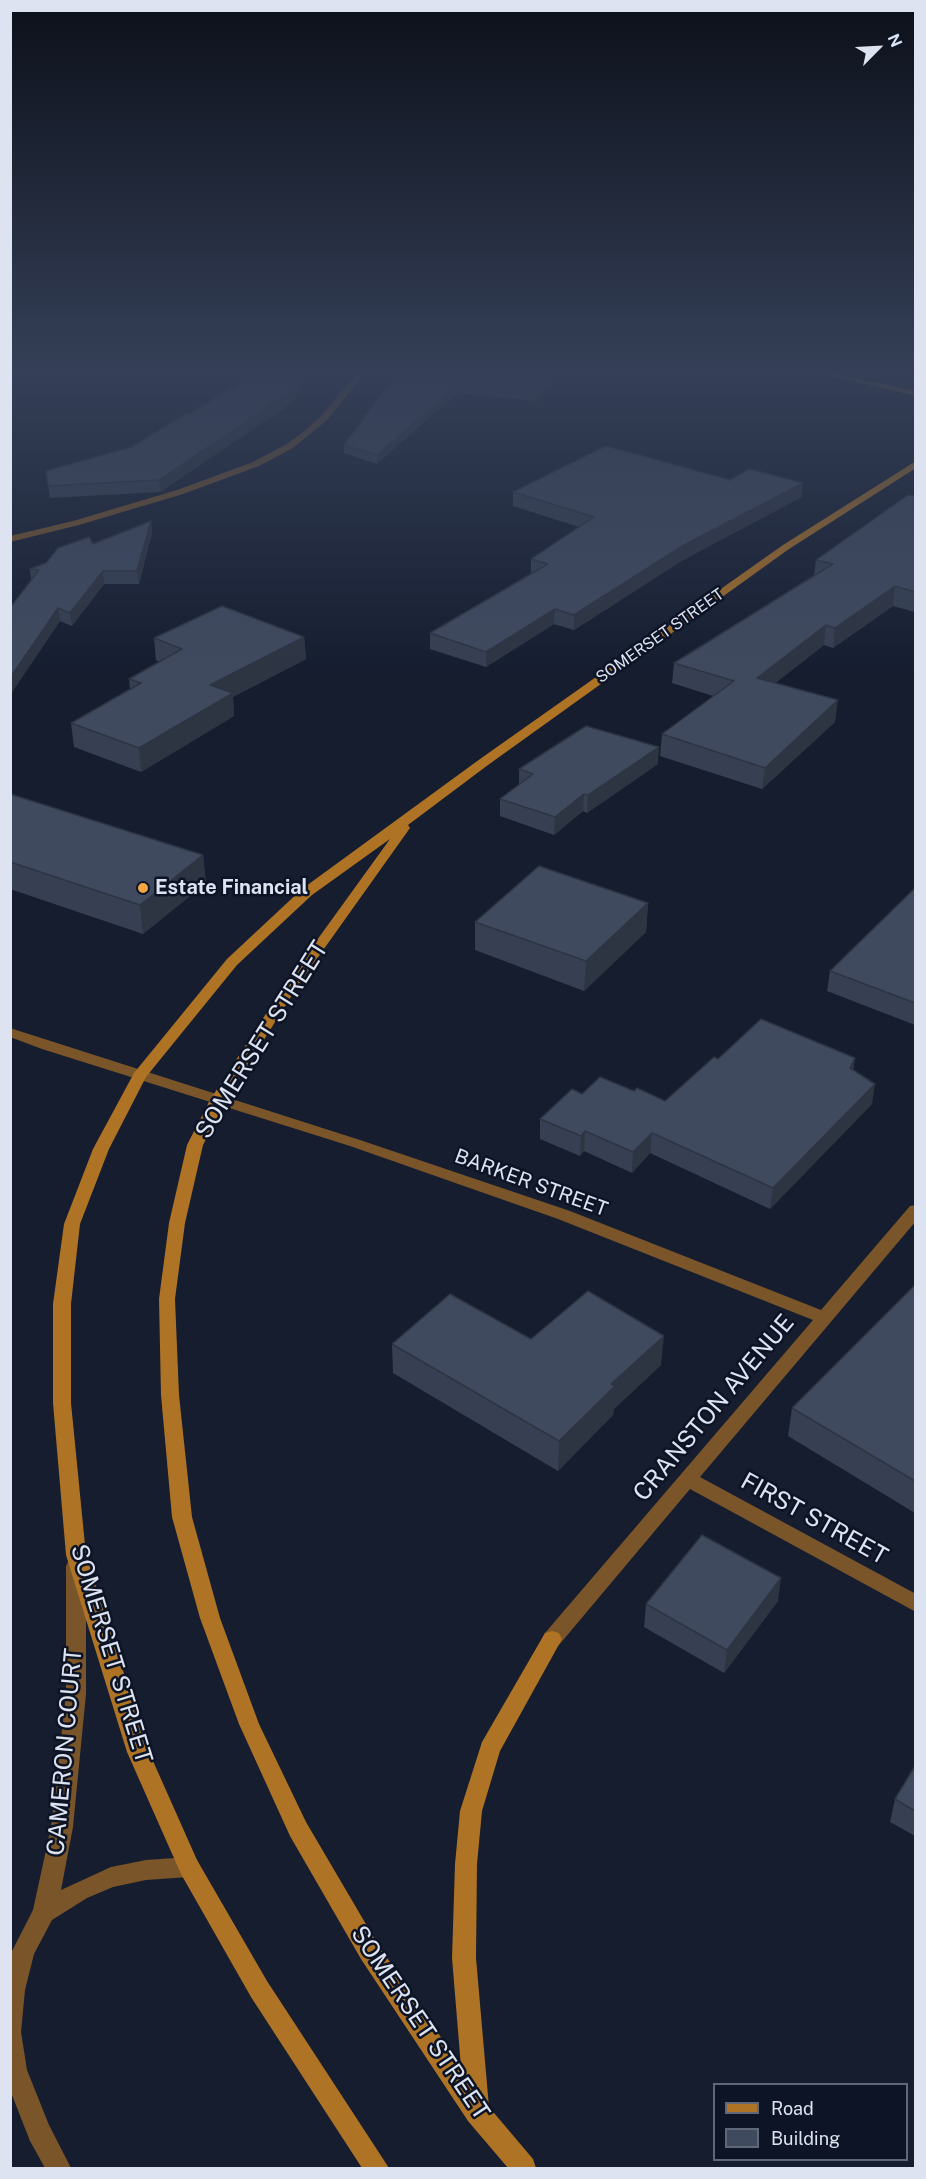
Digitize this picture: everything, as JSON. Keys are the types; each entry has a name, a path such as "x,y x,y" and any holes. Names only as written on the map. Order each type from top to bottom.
{"main road":[{"name":"SOMERSET STREET","path":"376,2169 259,1989 189,1867 138,1752 76,1555 62,1403 62,1304 72,1224 101,1149 139,1076 232,962 307,892 484,762 786,547 898,475"},
{"name":"SOMERSET STREET","path":"412,817 292,983 218,1100 195,1145 177,1224 167,1299 170,1395 182,1517 210,1618 249,1724 298,1828 369,1951 477,2112 524,2169"},
{"path":"477,2112 464,1958 466,1864 471,1811 490,1749 552,1639"}],"street":[{"path":"10,539 76,524 226,475"},
{"name":"BARKER STREET","path":"10,1032 139,1076 355,1143 564,1215 824,1318"},
{"name":"CRANSTON AVENUE","path":"552,1639 915,1210"},
{"name":"FIRST STREET","path":"688,1479 915,1604"},
{"name":"CAMERON COURT","path":"58,2169 39,2132 15,2070 10,2032 13,1990 23,1952 44,1912 62,1827 76,1694 76,1555"},
{"path":"44,1912 79,1891 111,1877 146,1870 189,1867"}],"building":[{"path":"46,475 167,475 159,480 48,486"},
{"path":"548,475 711,475 730,480 739,475 771,475 803,483 684,545 574,615 555,609 486,652 430,633 548,564 531,559 594,517 513,492"},
{"path":"908,495 915,496 915,592 895,586 835,628 826,625 757,678 838,700 765,768 662,734 734,681 674,663 833,564 816,560"},
{"path":"151,521 137,571 103,571 70,613 58,608 10,678 10,608 39,570 30,569 46,563 58,548 89,537 93,544"},
{"path":"222,606 304,637 210,685 233,693 139,748 71,723 141,683 129,679 182,649 154,638"},
{"path":"586,726 659,747 588,795 584,794 555,817 500,799 533,774 519,769"},
{"path":"10,794 203,855 140,905 10,862"},
{"path":"539,866 648,903 586,961 475,922"},
{"path":"915,888 915,1003 830,971"},
{"path":"761,1019 855,1058 850,1068 875,1084 773,1188 652,1133 633,1152 585,1131 581,1136 540,1119 572,1089 582,1094 600,1077 634,1091 637,1088 665,1101 714,1057 718,1059"},
{"path":"915,1285 915,1481 792,1408"},
{"path":"588,1291 664,1336 611,1384 615,1386 559,1441 392,1344 450,1294 531,1339"},
{"path":"702,1535 781,1578 727,1650 646,1604"},
{"path":"915,1766 915,1811 895,1799"}],"place":[{"name":"Estate Financial","path":"143,888"}]}
